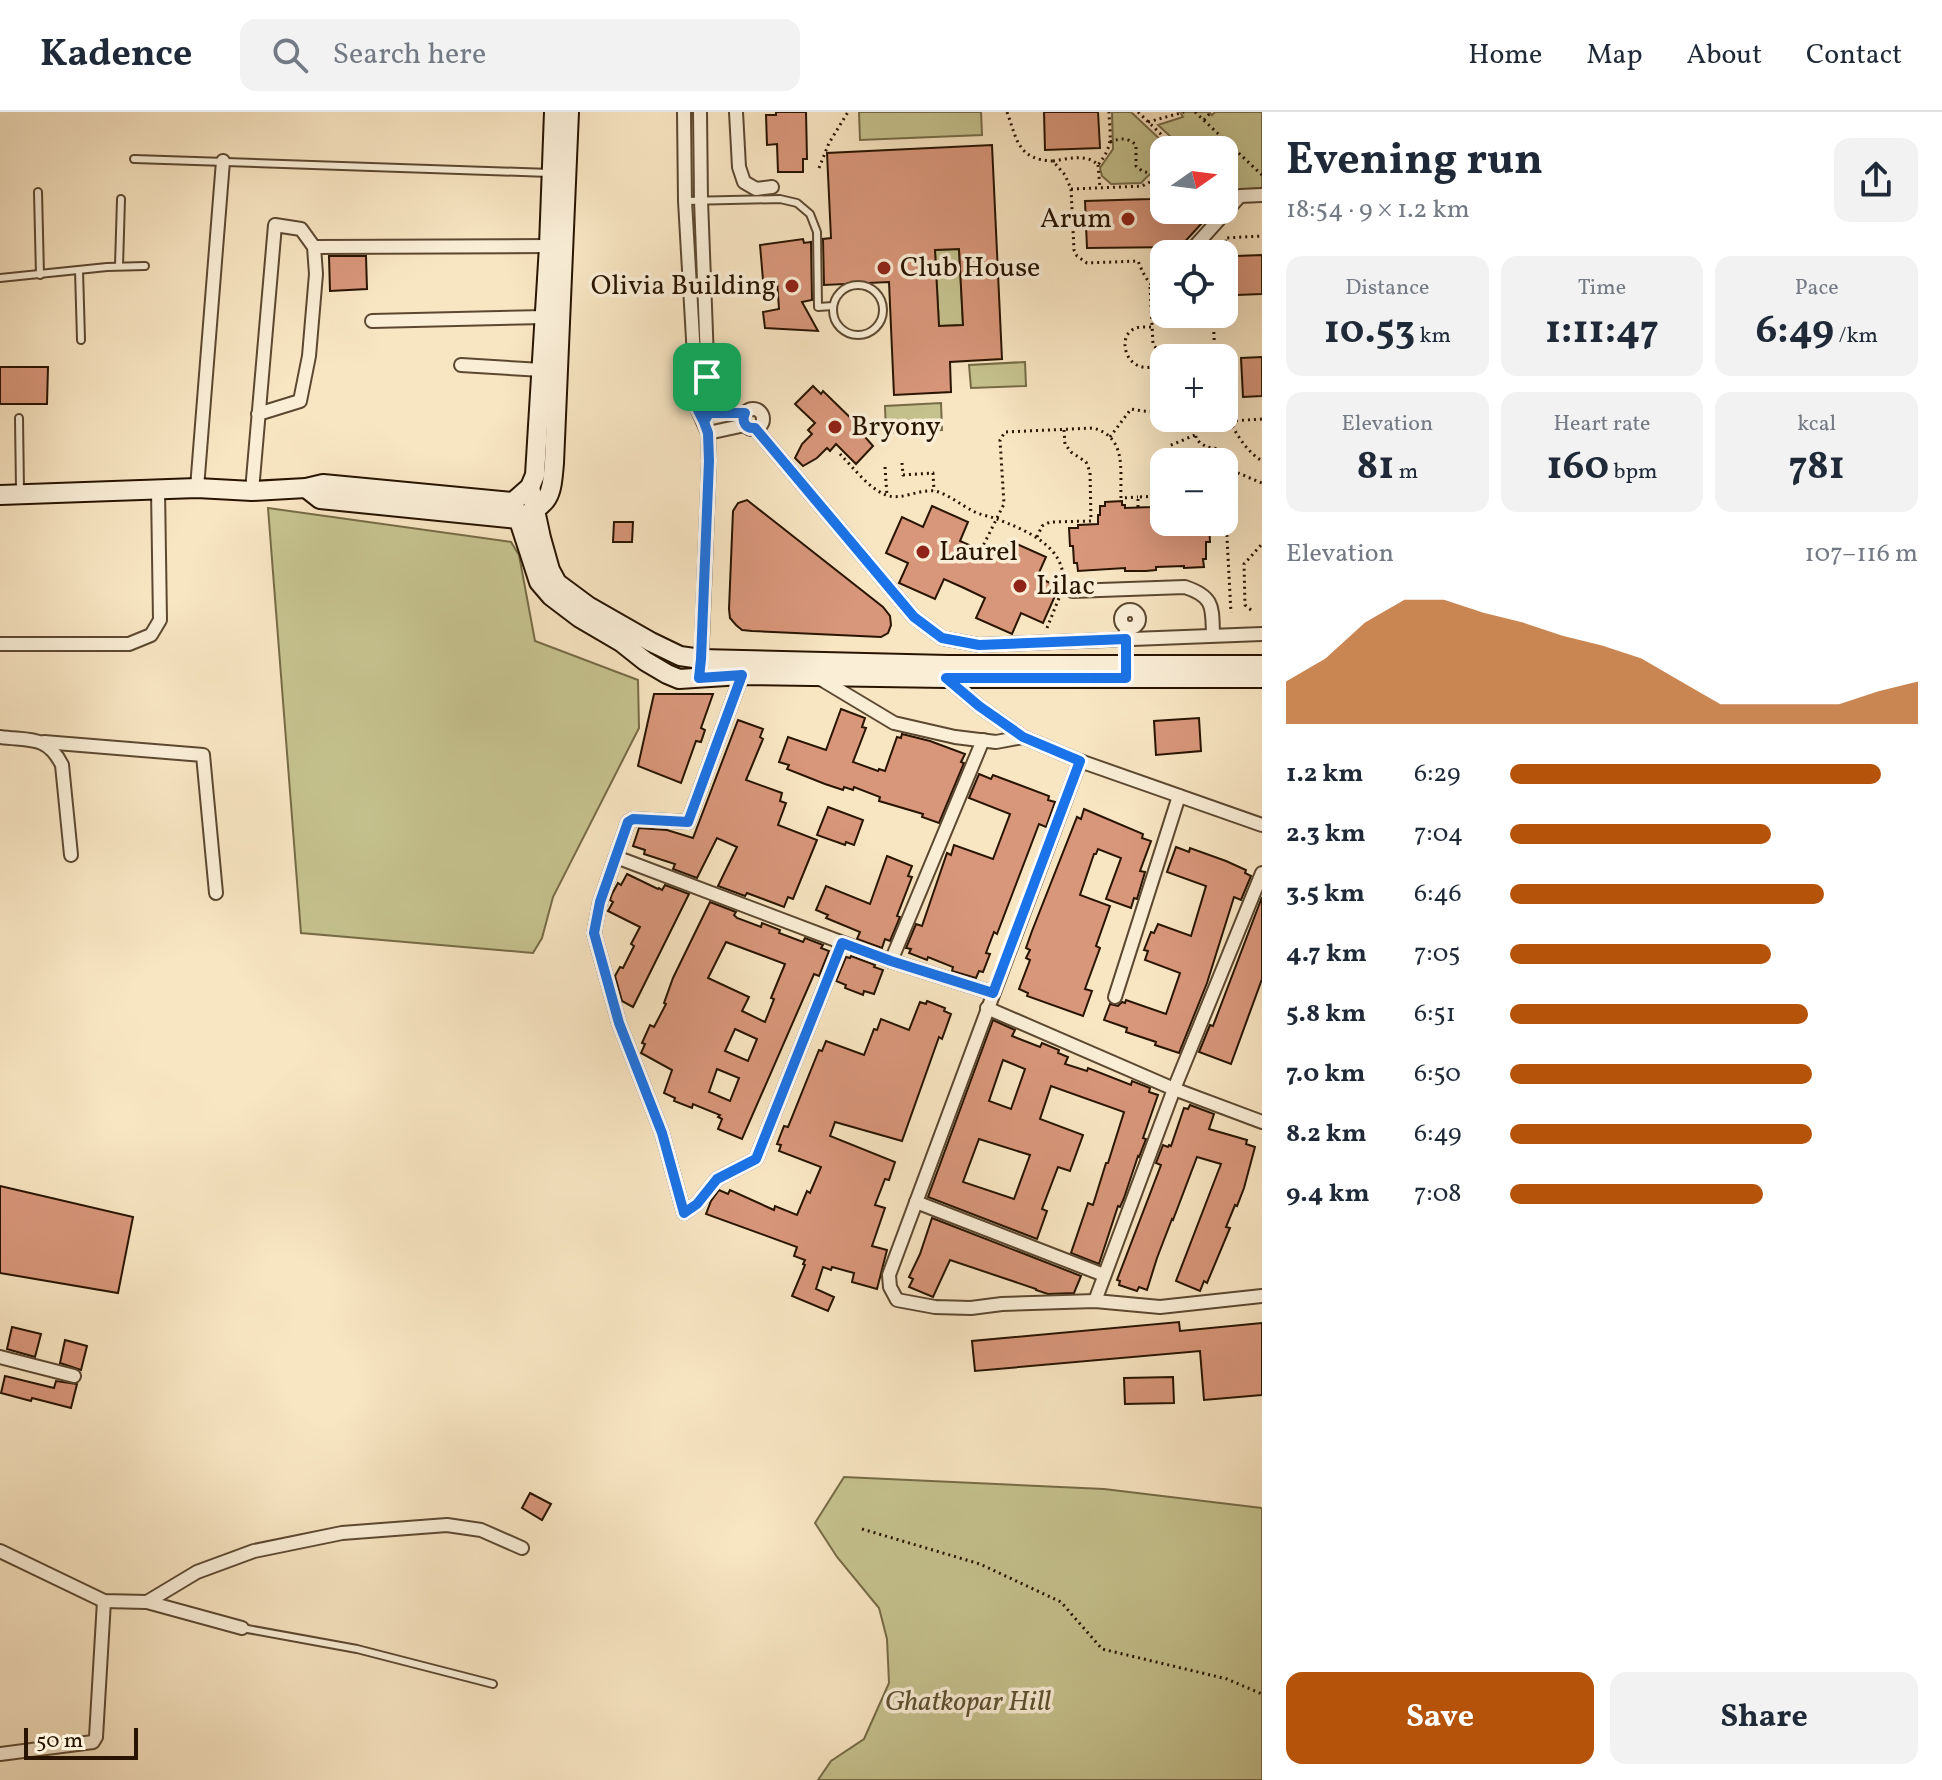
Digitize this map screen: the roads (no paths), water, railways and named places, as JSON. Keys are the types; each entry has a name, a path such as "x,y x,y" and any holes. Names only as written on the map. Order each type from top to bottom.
{"street":[{"path":"0,495 197,488 252,491 323,484 515,510 535,510 546,501 553,473 560,174 554,112"},
{"path":"515,510 535,475 549,246 569,112"},
{"path":"684,112 685,201 709,469 700,669"},
{"path":"700,112 701,377"},
{"path":"736,112 739,167 744,182 756,189 772,187"},
{"path":"197,488 223,161"},
{"path":"1201,240 1240,196 1262,195"},
{"path":"252,491 258,414 275,225 301,229 314,247 316,274 309,356 300,401 258,414"},
{"path":"314,247 549,246"},
{"path":"372,321 545,317"},
{"path":"461,365 542,370"},
{"path":"707,423 748,422"},
{"path":"707,423 748,422"},
{"path":"748,422 914,617 942,638 979,645 1041,643 1131,633 1262,634"},
{"path":"530,487 544,549 557,583 588,606 700,669 742,675 946,678 1262,665"},
{"path":"0,644 129,644 151,635 160,620 158,490"},
{"path":"515,510 539,582 551,596 679,679 700,669 948,665 1262,678"},
{"path":"1072,591 1185,587 1206,598 1212,607 1213,635"},
{"path":"1131,633 1132,671"},
{"path":"742,675 688,822 633,819 628,822 600,902 594,933 619,1023 662,1133 684,1213 697,1204 717,1179 756,1159 842,943"},
{"path":"817,676 894,723 955,737 996,742 1023,737"},
{"path":"946,678 1023,737 1080,761 1262,825"},
{"path":"0,737 203,755 216,893"},
{"path":"891,961 983,740"},
{"path":"44,742 55,752 62,765 71,855"},
{"path":"1080,761 889,1275 890,1287 897,1300 935,1307 971,1308 1095,1301 1160,1307 1262,1296"},
{"path":"1115,997 1179,796"},
{"path":"616,857 891,961 993,993"},
{"path":"1095,1301 1174,1089 1262,873"},
{"path":"987,1008 1174,1089 1262,1122"},
{"path":"916,1202 1104,1275"},
{"path":"0,1357 74,1376"},
{"path":"147,1602 197,1572 254,1551 342,1533 447,1525 481,1530 522,1548"},
{"path":"0,1551 104,1601 147,1602 242,1628"},
{"path":"0,1754 93,1742 96,1737 104,1601"}],"lane":[{"path":"134,159 560,174"},
{"path":"38,192 40,275"},
{"path":"119,266 121,199"},
{"path":"685,201 780,199 797,203 810,214 817,232 818,307 833,306"},
{"path":"0,278 145,266"},
{"path":"79,270 81,340"},
{"path":"863,285 881,300 882,316 874,328 857,335 849,333 837,323 833,306 840,292 847,287 863,285"},
{"path":"19,418 20,494"},
{"path":"242,1628 357,1649 493,1684"}],"place":[{"name":"Arum","path":"1128,219"},
{"name":"Club House","path":"884,268"},
{"name":"Olivia Building","path":"792,286"},
{"name":"Bryony","path":"835,427"},
{"name":"Laurel","path":"923,552"},
{"name":"Lilac","path":"1020,586"}],"park label":[{"name":"Ghatkopar Hill","path":"968,1702"}]}
